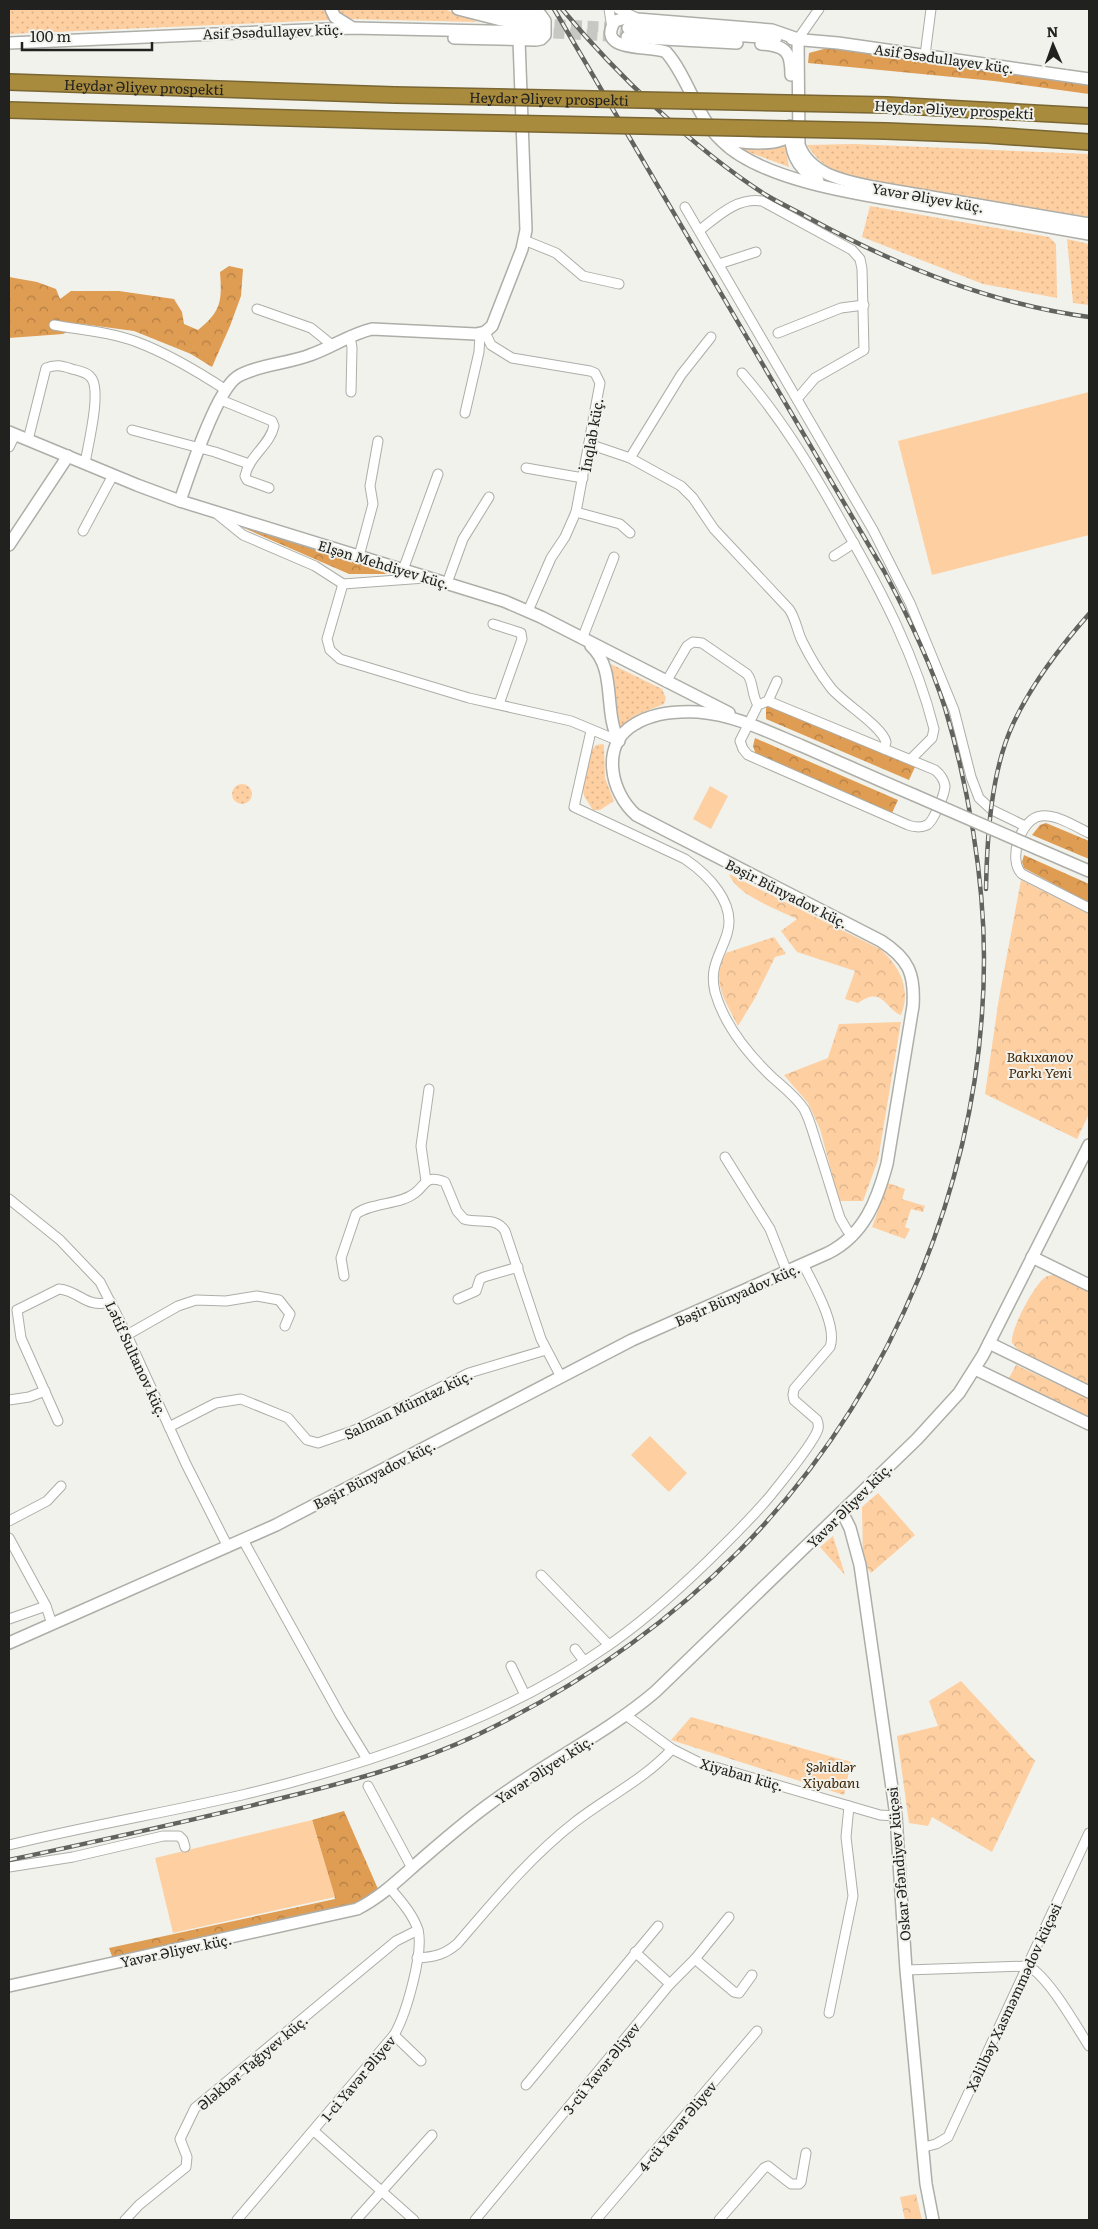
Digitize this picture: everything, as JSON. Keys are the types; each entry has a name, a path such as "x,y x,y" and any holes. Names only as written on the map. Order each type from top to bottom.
{"highway":[{"name":"Heydər Əliyev prospekti","path":"9,82 395,95 887,105 1089,116"},
{"name":"Heydər Əliyev prospekti","path":"9,110 394,121 886,131 1089,142"}],"street":[{"path":"331,9 335,17 352,28 399,36 519,40 536,40 543,37 546,27 542,15 488,9"},
{"name":"Asif Əsədullayev küç.","path":"9,42 352,28 538,28 458,9"},
{"path":"609,9 612,30"},
{"path":"618,9 640,19"},
{"path":"798,39 819,9"},
{"path":"925,55 931,9"},
{"path":"612,30 613,23 617,19 640,19 772,30 798,39"},
{"name":"Yavər Əliyev küç.","path":"612,30 613,38 620,45 655,48 666,52 715,134 728,147 751,160 791,177 830,187 1089,234"},
{"path":"798,39 627,33 766,45 784,49 788,54 791,65 790,136 792,150 801,168 830,187"},
{"name":"Asif Əsədullayev küç.","path":"798,39 1089,79"},
{"name":"Yavər Əliyev küç.","path":"798,39 799,145 806,158 818,169 841,180 873,188 1089,224"},
{"path":"465,413 482,333 494,322 524,240 526,208 519,40"},
{"path":"715,134 731,140 782,141 790,136 798,126"},
{"path":"700,230 735,205 750,201 762,201 857,253 862,269 864,350 815,378 797,400"},
{"path":"685,207 872,530 910,604 954,710 972,777 980,798 992,810 1026,826"},
{"path":"524,240 556,253 583,276 619,284"},
{"path":"719,264 756,252"},
{"path":"778,334 840,308 864,305"},
{"path":"257,309 311,328 332,345"},
{"path":"54,325 116,336 137,342 180,360 226,390"},
{"path":"180,501 199,448 220,400 238,376 308,356 364,331 382,328 482,333"},
{"name":"İnqlab küç.","path":"482,333 491,345 512,358 596,373 600,383 576,512 565,537 551,558 528,611"},
{"path":"350,336 352,348 352,392"},
{"path":"630,458 681,374 711,337"},
{"path":"28,440 46,368 59,365 86,373 92,380 95,390 93,422 85,463"},
{"path":"742,373 773,411 823,488 896,624 917,675 934,729 932,738 911,758"},
{"path":"220,400 272,421 274,426 269,439 258,450 249,464 245,476 247,480 269,488"},
{"path":"132,430 249,464"},
{"path":"9,447 12,434"},
{"name":"Elşən Mehdiyev küç.","path":"12,434 180,501 504,601 528,611 666,682 749,722"},
{"path":"358,556 374,504 370,486 378,441"},
{"path":"590,444 630,458 669,478 688,491 714,529 789,609 797,624 801,639 827,682 837,695 881,733 886,742 884,748"},
{"path":"9,545 68,456"},
{"path":"526,468 583,478"},
{"path":"403,570 438,474"},
{"path":"83,531 113,475"},
{"path":"447,583 463,538 488,497"},
{"path":"215,512 243,535 315,566 343,584 430,578"},
{"path":"576,512 620,524 630,533"},
{"path":"834,556 854,543"},
{"path":"614,557 582,639 599,654 602,661 613,728 619,741"},
{"path":"343,584 328,639 330,650 340,659 419,684 559,718 619,741"},
{"path":"493,624 518,631 521,633 522,639 500,704"},
{"path":"666,682 687,646 693,642 702,643 748,674 751,678 752,693 758,705"},
{"path":"768,701 777,681"},
{"path":"768,701 884,748 911,758 940,774 944,785 943,796 932,820 927,825 918,827 908,825 748,755 740,741 758,705 768,701"},
{"path":"619,741 635,724 657,715 698,712 749,722 1089,871"},
{"path":"592,731 574,807 685,859 713,883 723,900 729,922 728,932 715,961 716,993 731,1026 748,1052 805,1111 840,1218 853,1236"},
{"name":"Bəşir Bünyadov küç.","path":"9,1643 243,1540 416,1453 632,1340 835,1250 853,1236 866,1221 887,1164 913,1006 913,986 909,968 900,954 881,941 636,815 620,797 613,778 613,758 619,741"},
{"path":"1089,833 1048,816 1035,817 1026,826 1015,853 1015,863 1018,871 1089,908"},
{"path":"426,1181 422,1146 429,1089"},
{"path":"1089,1145 992,1338 1013,1355 1089,1392"},
{"path":"724,1156 770,1229 787,1272"},
{"path":"344,1276 341,1258 356,1214 411,1195 426,1181 445,1182 457,1212 464,1219 500,1224 505,1231 546,1350 561,1377"},
{"name":"Lətif Sultanov küç.","path":"9,1199 45,1226 80,1259 100,1282 228,1547"},
{"path":"1032,1257 1089,1285"},
{"path":"9,1845 92,1825 243,1794 367,1759 466,1722 525,1695 609,1645 660,1604 736,1533 781,1482 818,1430 817,1420 794,1400 793,1395 794,1389 830,1348 832,1340 823,1305 803,1264"},
{"path":"458,1299 476,1291 480,1279 518,1267"},
{"path":"17,1310 59,1289 65,1289 95,1305 111,1302"},
{"path":"127,1335 187,1303 206,1299 226,1300 248,1296 279,1300 290,1314 285,1326"},
{"path":"9,1304 17,1310 21,1338 58,1421"},
{"name":"Yavər Əliyev küç.","path":"9,1986 340,1914 370,1902 390,1888 470,1818 502,1794 627,1716 654,1692 932,1423 959,1393 992,1338"},
{"name":"Salman Mümtaz küç.","path":"169,1427 216,1403 241,1399 288,1418 307,1440 318,1443 355,1430 469,1373 546,1350"},
{"path":"975,1369 1089,1424"},
{"path":"9,1400 29,1397 45,1391"},
{"path":"9,1521 47,1501 60,1486"},
{"name":"Oskar Əfəndiyev küçəsi","path":"842,1512 850,1528 860,1564 896,1816 906,1970 924,2146 926,2184 933,2220"},
{"path":"9,1538 46,1606 52,1624"},
{"path":"243,1540 340,1715 367,1759"},
{"path":"540,1575 609,1645"},
{"path":"9,1619 46,1606"},
{"path":"575,1650 584,1661"},
{"path":"511,1666 525,1695"},
{"name":"Xiyaban küç.","path":"627,1716 672,1749 698,1762 880,1815 896,1816"},
{"path":"417,1958 436,1956 447,1952 457,1944 524,1866 575,1822 655,1767 672,1749"},
{"path":"368,1786 412,1868"},
{"path":"829,2013 853,1896 846,1837 849,1806"},
{"name":"Xəlilbəy Xasməmmədov küçəsi","path":"924,2146 936,2144 948,2138 1089,1833"},
{"path":"9,1867 73,1857 163,1836 179,1836 183,1840 185,1848"},
{"path":"390,1888 410,1914 418,1930"},
{"name":"3-cü Yavər Əliyev","path":"475,2220 670,1984 695,1959 729,1917"},
{"path":"526,2085 658,1926"},
{"name":"1-ci Yavər Əliyev","path":"237,2220 394,2035 407,2009 417,1958 418,1930"},
{"name":"Ələkbər Tağıyev küç.","path":"125,2220 139,2205 186,2167 187,2157 180,2139 195,2108 396,1941 418,1930"},
{"path":"635,1952 670,1984"},
{"path":"695,1959 734,1992 738,1993 743,1989 752,1975"},
{"path":"906,1970 1028,1966 1038,1972 1089,2046"},
{"name":"4-cü Yavər Əliyev","path":"596,2220 757,2031"},
{"path":"394,2035 421,2061"},
{"path":"314,2131 414,2220"},
{"path":"356,2220 432,2134"},
{"path":"719,2220 764,2168 768,2166 791,2184 801,2182 806,2153"}],"green space":[{"path":"9,9 326,9 329,20 9,34"},
{"path":"336,9 444,9 478,22 349,19 343,18"},
{"path":"831,47 1089,85 1089,94 994,81 808,63 809,53"},
{"path":"854,144 1089,154 1089,217 856,179 822,163 807,145"},
{"path":"738,146 759,148 785,146 789,167 748,152"},
{"path":"870,206 1049,237 1056,244 1057,298 983,284 862,237"},
{"path":"1067,239 1089,244 1089,305 1073,303"},
{"path":"229,266 243,269 241,296 212,367 191,354 134,331 82,324 63,334 9,338 9,277 37,282 56,289 60,299 71,291 119,291 174,299 182,312 184,324 198,330 216,311 221,290 220,272"},
{"path":"1089,392 1089,535 932,575 898,441"},
{"path":"245,527 392,571 385,574 349,574"},
{"path":"611,664 662,689 666,698 664,704 636,715 620,727"},
{"path":"766,704 915,767 909,780 766,719"},
{"path":"755,738 898,800 892,813 756,755 753,746"},
{"path":"603,744 605,778 614,801 600,810 593,810 584,796 583,788 591,751 596,745"},
{"path":"242,784 249,787 252,794 249,801 242,804 235,801 232,794 235,787"},
{"path":"710,786 728,796 711,829 693,819"},
{"path":"1046,823 1089,841 1089,859 1032,835 1040,825"},
{"path":"1024,855 1089,884 1089,903 1024,868 1022,862"},
{"path":"729,874 880,949 893,962 902,978 905,996 901,1015 878,997 866,998 858,1003 845,999 855,971 797,952 781,931 797,919 748,895 733,882"},
{"name":"Bakıxanov Parkı Yeni","path":"1021,880 1089,914 1089,1114 1077,1139 985,1094 999,998"},
{"path":"774,937 786,954 775,957 755,998 738,1026 721,990 719,973 721,963 726,953"},
{"path":"901,1022 878,1160 863,1201 839,1201 820,1129 808,1103 784,1075 828,1058 839,1024"},
{"path":"888,1183 905,1189 902,1199 925,1206 923,1212 911,1209 905,1227 910,1229 905,1239 872,1227"},
{"path":"1054,1275 1089,1292 1089,1386 1021,1353 1012,1343 1018,1319 1034,1291 1044,1278"},
{"path":"1016,1365 1089,1399 1089,1418 1009,1378"},
{"path":"650,1436 687,1473 669,1492 631,1455"},
{"path":"878,1493 915,1535 871,1573 863,1561 862,1507"},
{"path":"833,1536 845,1575 820,1547"},
{"path":"961,1681 1035,1761 992,1852 932,1817 928,1826 909,1823 897,1736 938,1726 929,1701"},
{"name":"Şəhidlər Xiyabanı","path":"691,1717 851,1762 844,1795 671,1740"},
{"path":"344,1811 378,1889 363,1900 344,1909 113,1959 109,1948 335,1899 312,1820"},
{"path":"312,1820 335,1897 173,1933 155,1858"},
{"path":"916,2194 922,2220 905,2220 900,2197"}],"tunnel":[{"path":"538,24 628,28"},
{"path":"537,32 627,37"}],"railway":[{"path":"9,1860 241,1808 326,1787 404,1764 454,1745 515,1716 550,1697 617,1654 680,1605 739,1551 793,1490 842,1423 884,1352 919,1278 947,1200 967,1120 980,1039 984,958 978,864 961,768 945,708 918,638 884,571 554,9"},
{"path":"562,9 583,34 657,109 711,156 771,198 875,251 944,280 1016,303 1089,317"},
{"path":"986,889 989,826 995,783 1006,742 1013,724 1038,680 1057,652 1089,614"}]}
